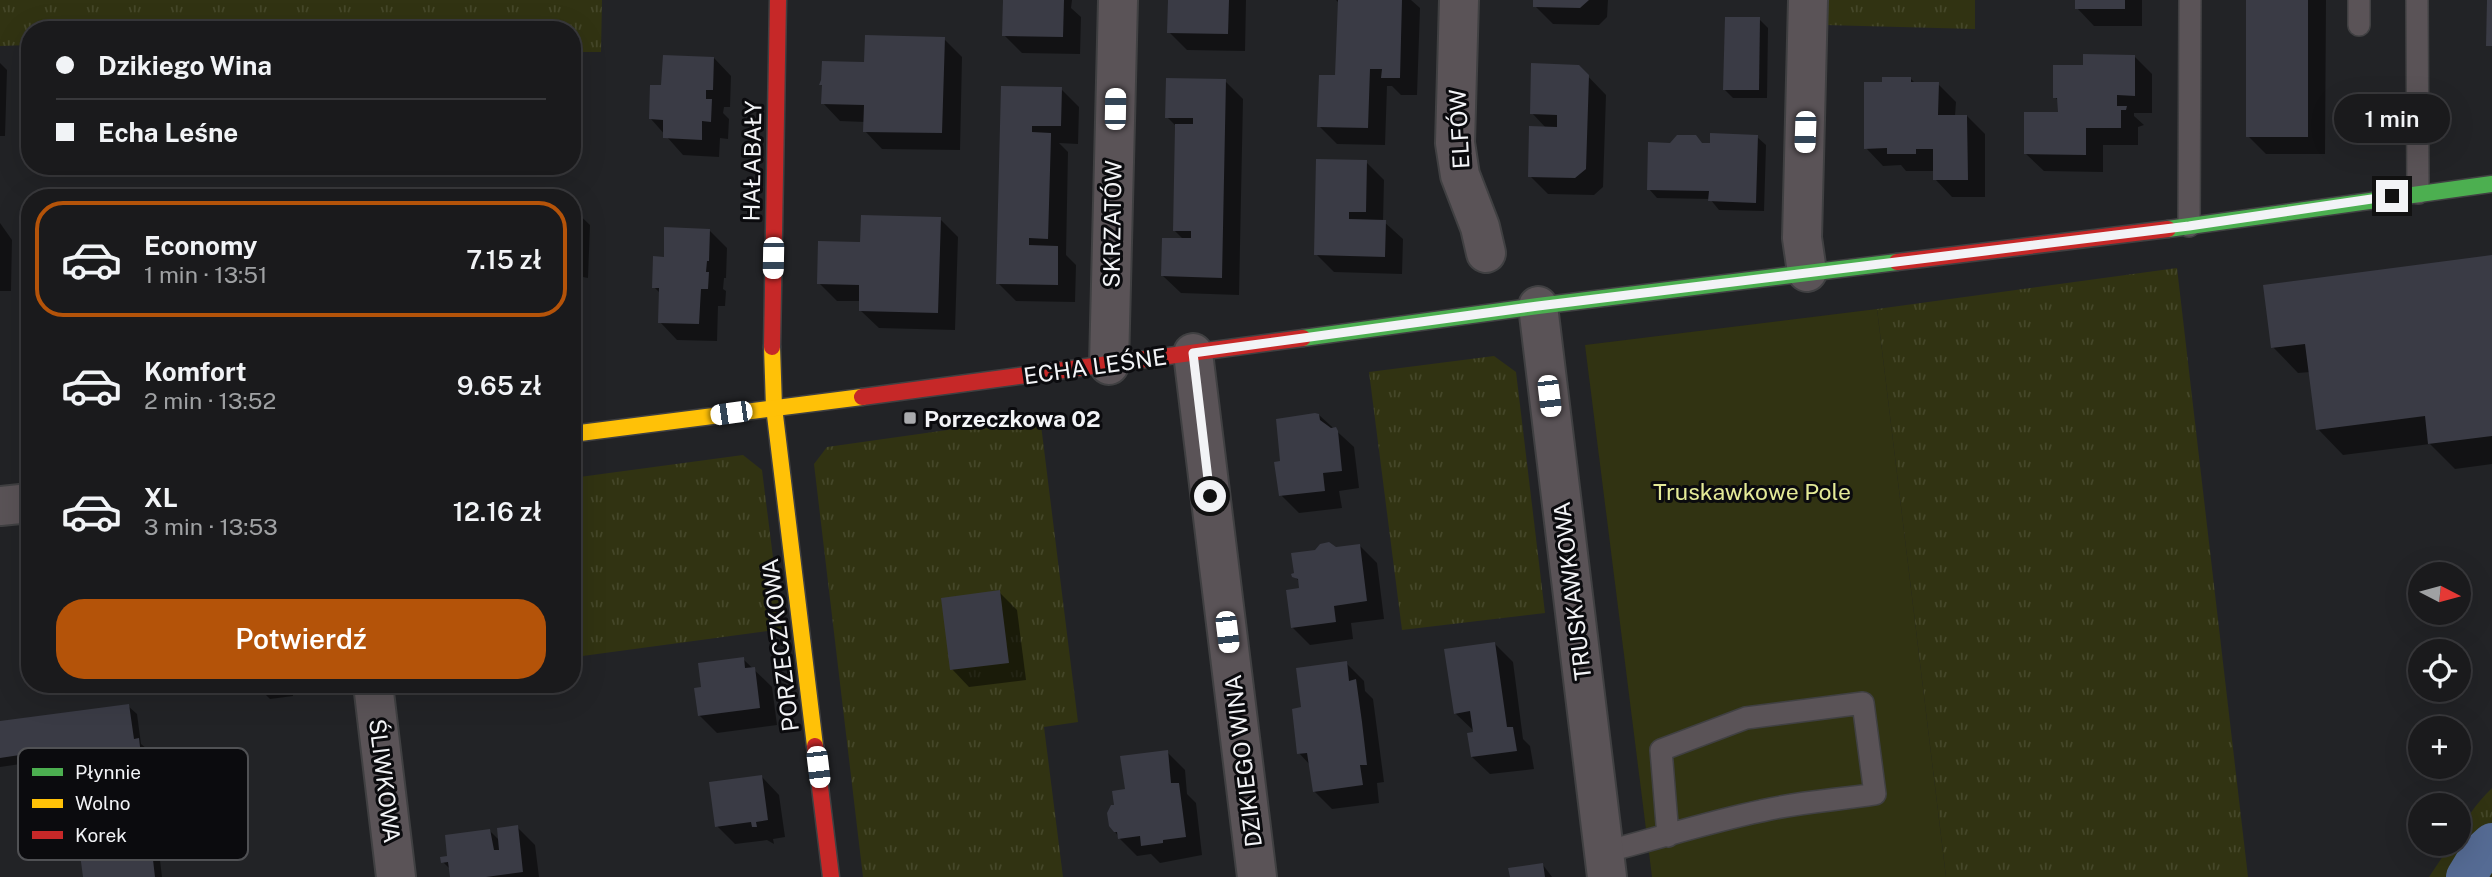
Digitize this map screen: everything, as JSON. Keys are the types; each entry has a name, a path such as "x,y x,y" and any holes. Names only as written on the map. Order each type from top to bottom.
{"street":[{"name":"HAŁABAŁY","path":"774,407 772,373 778,0"},
{"name":"SKRZATÓW","path":"1109,365 1118,0"},
{"name":"ELFÓW","path":"1459,0 1455,143 1460,175 1480,227 1486,253"},
{"path":"1807,272 1802,238 1808,0"},
{"name":"ECHA LEŚNE","path":"581,433 1109,365 1538,306 2189,226 2492,184"},
{"name":"TRUSKAWKOWA","path":"1538,306 1605,865"},
{"name":"DZIKIEGO WINA","path":"1193,353 1257,877"},
{"name":"PORZECZKOWA","path":"774,407 831,877"},
{"path":"0,506 21,504"},
{"name":"ŚLIWKOWA","path":"374,693 396,877"}],"lane":[{"path":"2189,226 2190,0"},
{"path":"2359,0 2359,25"},
{"path":"2417,0 2418,193"},
{"path":"1605,865 1668,836 1763,810 1874,794 1863,703 1746,718 1661,750 1668,836"}],"green space":[{"path":"0,0 602,0 601,52 581,52 581,21 21,21 21,45 0,46"},
{"path":"1826,0 1975,0 1975,29 1825,25"},
{"path":"2177,268 2248,877 1946,877 1877,309"},
{"name":"Truskawkowe Pole","path":"1877,309 1946,877 1652,877 1585,345"},
{"path":"1494,356 1516,372 1545,613 1402,630 1369,372"},
{"path":"1040,417 1078,722 1044,727 1063,877 863,877 814,464 827,447"},
{"path":"743,455 762,470 782,629 581,656 581,477"},
{"path":"2492,788 2492,877 2429,877 2443,856 2471,856 2471,813"}],"building":[{"path":"1003,0 1064,0 1063,37 1002,36"},
{"path":"1168,0 1229,0 1228,34 1167,33"},
{"path":"1338,0 1402,0 1400,78 1381,78 1382,69 1370,69 1368,128 1317,127 1319,75 1335,75"},
{"path":"1533,0 1589,0 1580,8 1533,7"},
{"path":"2075,0 2125,0 2125,9 2075,9"},
{"path":"2246,0 2308,0 2308,137 2246,137"},
{"path":"2487,0 2492,0 2492,46 2486,46"},
{"path":"1725,17 1760,17 1759,90 1723,90"},
{"path":"865,35 945,37 942,133 863,132 864,105 821,104 822,85 819,85 822,61 864,62"},
{"path":"2083,54 2135,55 2135,96 2117,95 2117,106 2127,106 2126,110 2121,110 2121,128 2086,128 2086,155 2024,154 2024,112 2058,112 2057,98 2053,98 2053,65 2083,65"},
{"path":"663,55 714,57 713,90 706,90 706,99 712,99 711,122 702,121 702,140 663,138 663,120 649,119 650,85 661,85"},
{"path":"1531,63 1579,65 1589,75 1586,169 1575,178 1528,177 1529,126 1557,127 1557,115 1530,114"},
{"path":"1882,77 1911,77 1911,82 1939,82 1938,115 1967,115 1968,180 1933,180 1933,149 1916,149 1916,154 1887,154 1887,148 1864,149 1864,82 1882,82"},
{"path":"1166,78 1226,79 1222,278 1161,276 1162,238 1191,238 1191,231 1173,231 1175,124 1193,124 1193,118 1165,118"},
{"path":"1001,86 1062,87 1061,126 1032,126 1032,132 1051,133 1051,136 1048,239 1029,238 1029,245 1058,246 1058,285 996,284"},
{"path":"1710,133 1758,135 1756,203 1708,201 1709,191 1647,190 1648,142 1670,143 1677,135 1696,135 1702,143 1710,143"},
{"path":"1316,159 1367,160 1366,212 1349,212 1349,219 1386,220 1385,257 1314,255"},
{"path":"861,215 941,217 938,313 859,311 859,285 817,284 818,241 860,242"},
{"path":"664,227 710,229 706,272 709,272 708,289 701,289 699,324 658,323 659,288 652,288 653,256 664,257"},
{"path":"2492,255 2492,436 2428,444 2425,416 2316,430 2305,344 2271,348 2263,285"},
{"path":"1319,414 1320,420 1331,428 1336,427 1338,431 1342,471 1323,473 1325,491 1279,496 1274,462 1280,461 1276,419"},
{"path":"1329,542 1336,547 1360,544 1367,601 1334,606 1336,622 1291,628 1286,590 1299,588 1298,579 1291,574 1294,573 1291,553 1315,550 1320,544"},
{"path":"1000,590 1009,663 950,670 941,598"},
{"path":"1495,642 1507,727 1513,727 1517,751 1471,757 1467,733 1473,732 1470,711 1454,714 1444,649"},
{"path":"744,657 745,668 755,667 760,708 698,716 694,688 701,687 698,663"},
{"path":"1347,661 1349,681 1356,679 1362,722 1367,765 1360,765 1363,785 1313,792 1307,753 1297,754 1292,709 1301,707 1296,668"},
{"path":"129,704 134,739 139,738 140,748 18,748 18,755 0,758 0,721"},
{"path":"1168,750 1171,783 1179,783 1186,837 1141,846 1140,836 1118,839 1117,832 1109,826 1107,813 1111,805 1114,805 1112,791 1125,789 1120,756"},
{"path":"762,775 768,820 756,822 757,827 752,827 751,822 715,827 709,782"},
{"path":"518,825 523,872 486,877 450,877 448,862 441,863 440,857 447,856 445,835 490,829 494,850 499,850 497,828"},
{"path":"81,860 153,860 155,877 83,877"},
{"path":"1543,863 1545,877 1510,877 1508,868"}],"waterway":[{"path":"2466,877 2480,854 2492,843"}],"traffic: fast":[{"path":"2168,229 2492,184"},
{"path":"1303,338 1897,262"}],"traffic: slow":[{"path":"772,347 774,407 815,746"},
{"path":"581,433 862,397"}],"traffic: jam":[{"path":"772,347 778,0"},
{"path":"1897,262 2168,229"},
{"path":"862,397 1303,338"},
{"path":"815,746 831,877"}],"place":[{"name":"Porzeczkowa 02","path":"910,418"}],"route":[{"path":"1210,496 1193,353 1538,306 2189,226 2392,196"}]}
